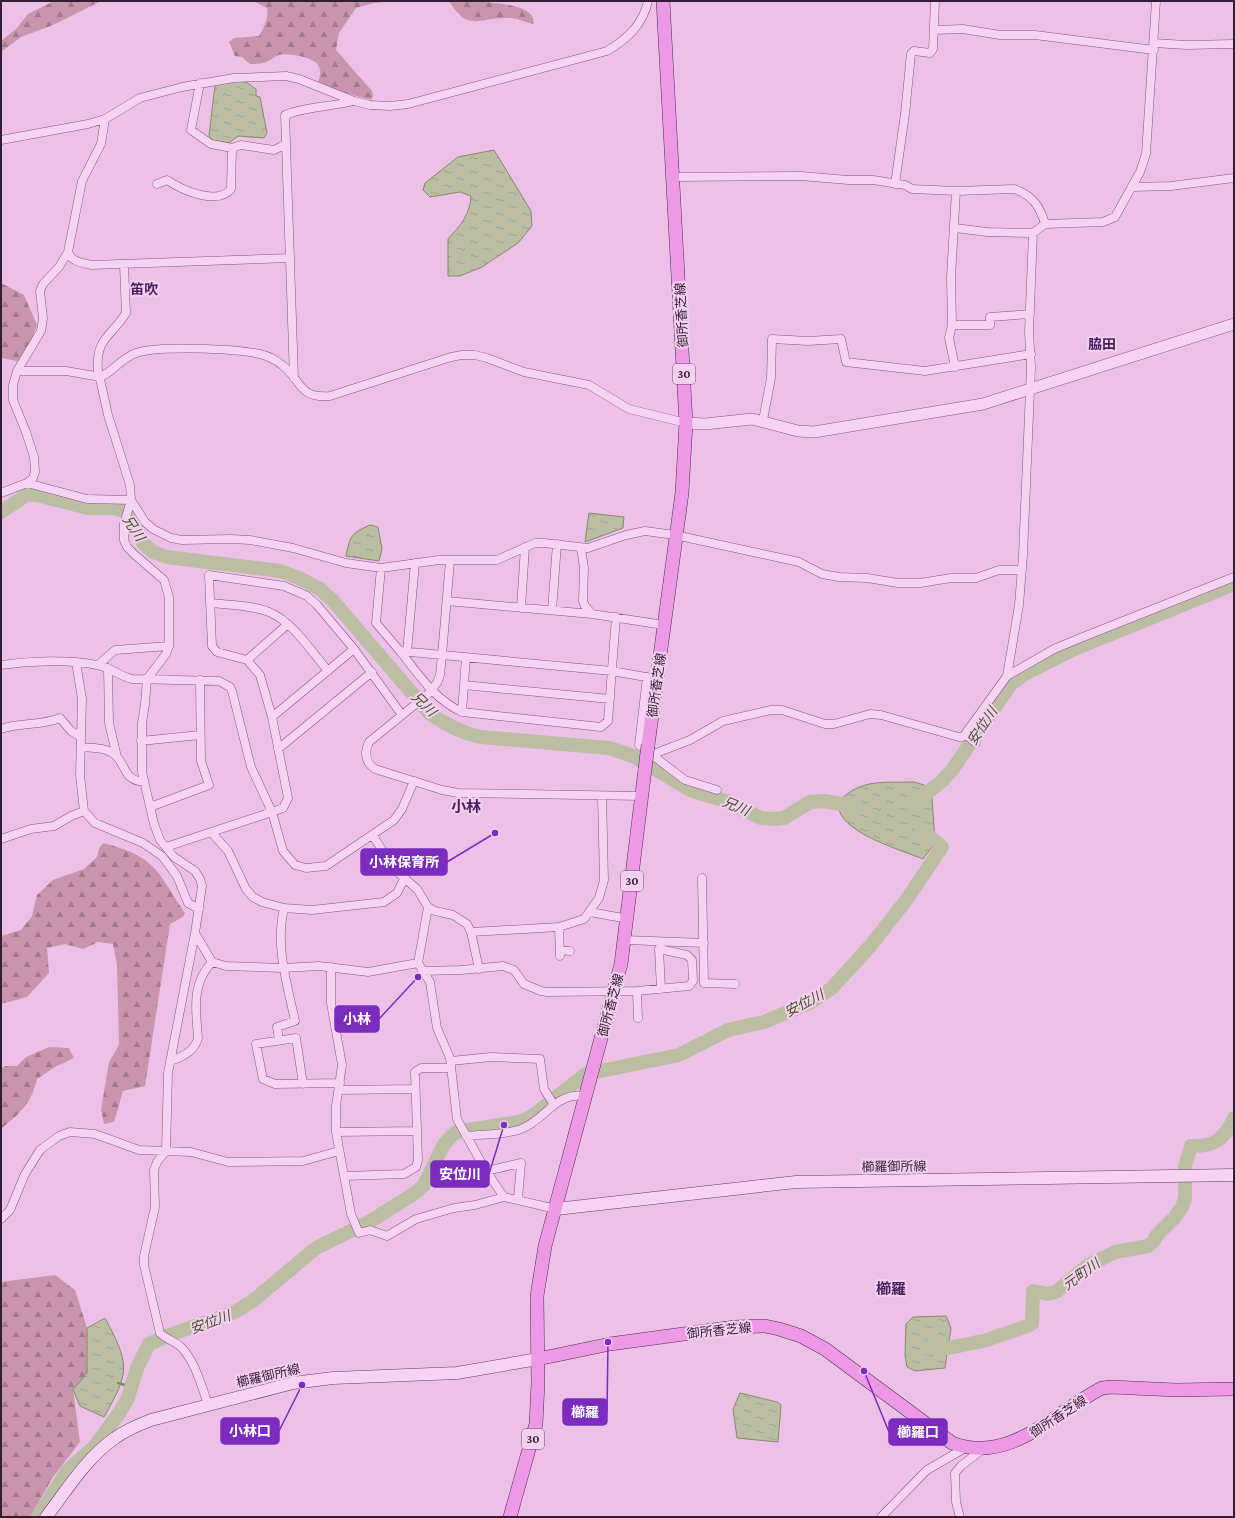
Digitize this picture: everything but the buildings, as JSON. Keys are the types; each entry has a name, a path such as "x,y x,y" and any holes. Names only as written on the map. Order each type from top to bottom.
{"main road":[{"name":"御所香芝線","path":"510,1517 536,1424 538,1403 538,1296 545,1246 615,991 625,940 641,796 649,750 652,678 664,625 675,535 682,493 686,423 674,177 663,1"},
{"name":"櫛羅御所線","path":"556,1209 796,1182 1234,1175"},
{"name":"御所香芝線","path":"538,1358 610,1344 735,1327 760,1326 779,1329 801,1336 825,1349 941,1436 952,1443 965,1448 984,1448 1019,1440 1102,1388 1111,1387 1176,1390 1234,1389"},
{"name":"櫛羅御所線","path":"46,1517 89,1461 115,1438 130,1429 151,1420 293,1383 314,1380 457,1373 538,1358"}],"street":[{"path":"1,140 64,129 105,119 140,98 200,83 234,78 286,76 299,79 354,101 377,105 408,104 606,51 621,43 631,34 639,22 648,1"},
{"path":"895,184 905,114 911,54 914,51 930,53 933,49 935,1"},
{"path":"955,228 987,232 1033,233 1045,224 1102,222 1115,217 1144,163 1146,154 1156,1"},
{"path":"934,30 963,29 1000,35 1035,35 1154,46 1234,44"},
{"path":"200,83 191,130 211,144 232,148 241,145 274,150 286,144"},
{"path":"294,379 284,115 296,110 338,105 354,101"},
{"path":"1,493 27,483 33,478 35,465 26,432 13,400 13,385 17,371 41,331 43,318 40,298 42,284 58,267 68,252 80,189 87,169 101,144 105,119"},
{"path":"157,184 167,180 194,194 221,196 228,194 231,190 232,183 230,162 232,148"},
{"path":"674,177 801,176 864,180 905,185 912,189 956,191 1005,188 1022,192 1038,204 1045,224"},
{"path":"1132,186 1171,186 1234,178"},
{"path":"955,367 949,338 952,325 951,277 956,191"},
{"path":"1007,676 1019,605 1022,570 1030,389 1030,314 1033,233"},
{"path":"68,252 70,256 81,262 92,265 290,258"},
{"path":"124,265 126,313 102,343 98,364 108,415 130,485 130,503 124,524 124,540 127,547 158,573 168,587 170,632 169,646 166,654 147,679 141,741 141,761 144,782 156,831 174,857 195,872 200,879 202,890 170,1061 167,1086 166,1150 157,1162 154,1170 155,1207 144,1256 145,1272 160,1333 167,1340 179,1346 190,1360 208,1404"},
{"path":"952,325 990,325 990,317 1030,314"},
{"path":"17,371 66,371 100,377 135,353 152,349 168,348 247,352 260,354 282,364 303,390 311,395 320,397 330,396 451,357 475,355 524,372 589,385 629,409 686,423 705,424 741,419 763,420 798,431 814,432 970,406 1030,389 1234,324"},
{"path":"763,420 772,370 772,339 808,341 842,339 846,362 925,371 1031,354"},
{"path":"27,483 87,499 130,503 149,526 161,534 171,538 182,540 231,538 250,540 293,548 346,563 381,568 439,560 497,560 535,543 557,544 581,548 595,546 636,532 645,531 675,535 799,562 822,574 839,577 867,578 889,582 920,583 951,578 976,578 999,570 1022,570"},
{"path":"552,610 557,544"},
{"path":"521,608 525,547"},
{"path":"581,548 584,568 583,601 585,606 592,614"},
{"path":"450,561 440,675 430,692 370,742 366,749 367,760 375,769 458,794 641,796"},
{"path":"404,652 415,563"},
{"path":"381,568 376,623 404,652 430,692 450,707 462,712 601,727 608,721 616,617"},
{"path":"166,847 212,833 283,808 288,798 272,717 263,682 256,669 247,660 228,653 217,652 212,646 209,575 284,586 302,593 317,605 354,650 372,672 402,715"},
{"path":"649,750 690,740 727,720 776,709 825,724 834,724 870,714 881,715 959,737 966,734 1007,676 1054,649 1234,576"},
{"path":"446,602 592,614 664,625"},
{"path":"210,603 268,611 288,624 328,671"},
{"path":"247,660 288,624"},
{"path":"98,665 109,654 121,649 169,646"},
{"path":"272,717 354,650"},
{"path":"404,652 612,671 652,678"},
{"path":"462,712 466,657"},
{"path":"76,662 82,699 80,775 84,811 95,823 142,843 162,856 177,876 188,903 199,909"},
{"path":"1,665 76,662 108,668 126,678 219,681 230,687 251,767 272,812 283,851 296,864 306,868 326,866 373,836 398,815 414,781"},
{"path":"108,668 109,723 117,756 123,769 133,780 144,782"},
{"path":"278,749 372,672"},
{"path":"150,807 208,785 201,761 200,680"},
{"path":"464,685 610,699"},
{"path":"1,729 14,725 41,724 60,718 71,731 81,737"},
{"path":"141,741 200,734"},
{"path":"966,734 976,743"},
{"path":"81,747 104,748 117,756"},
{"path":"649,750 685,780 717,790"},
{"path":"471,932 559,927 584,920 598,898 604,880 602,796"},
{"path":"1,839 31,829 54,826 71,816 84,811"},
{"path":"212,833 228,851 246,889 253,897 262,902 284,908 312,910 384,902 397,893 404,879"},
{"path":"373,836 395,870 417,889 428,907 435,911 461,919 467,924 471,932 478,968"},
{"path":"702,878 704,983 735,984"},
{"path":"428,907 419,949 420,967 430,982 437,1028 451,1064 455,1109 460,1127 486,1171 504,1197"},
{"path":"279,1040 277,1027 295,1021 283,968 280,936 284,908"},
{"path":"590,912 628,919"},
{"path":"559,927 560,953 570,951"},
{"path":"195,933 212,962 226,966 283,968 309,965 368,972 420,967 478,968 503,966 514,970 524,984 541,991 638,991 661,989 689,986 693,981 692,960 688,955 659,950 661,989"},
{"path":"625,940 704,943"},
{"path":"170,1061 185,1054 196,1045 198,1038 196,995 202,976 212,962"},
{"path":"331,967 331,1003 342,1065 336,1106 336,1132 354,1223 359,1233 370,1230 387,1236 416,1219 454,1208 475,1205 504,1197 556,1209"},
{"path":"638,991 638,1018"},
{"path":"303,1084 296,1038 256,1044 263,1079 275,1084 415,1089"},
{"path":"345,1176 400,1175 411,1172 416,1167 418,1160 415,1072 421,1068 491,1057 540,1059 542,1081 551,1101"},
{"path":"466,1136 521,1129 530,1124 551,1101 568,1096 586,1096"},
{"path":"1,1218 10,1210 25,1174 40,1150 58,1136 70,1132 95,1134 139,1150 166,1150 202,1154 228,1162 302,1162 339,1151"},
{"path":"336,1132 416,1132"},
{"path":"486,1171 521,1163 518,1199"},
{"path":"880,1517 927,1470 965,1448"},
{"path":"960,1517 956,1502 955,1473 961,1466 984,1448"}],"green space":[{"path":"54,1 101,1 53,25 21,37 1,52 1,41 17,28 28,14"},
{"path":"253,1 397,1 374,3 356,8 339,33 336,50 372,91 373,97 371,100 317,85 320,76 320,69 313,61 302,56 283,55 264,63 250,64 242,57 235,56 229,42 234,38 259,36 266,23 267,8"},
{"path":"449,1 485,2 514,6 525,10 532,16 533,24 518,19 509,18 481,21 468,20 456,11"},
{"path":"1,283 24,295 37,325 26,355 17,361 1,358"},
{"path":"103,843 121,848 145,860 161,876 185,913 183,917 170,924 145,1086 123,1091 114,1122 104,1124 101,1110 109,1062 119,1045 117,965 113,944 98,942 83,949 65,944 47,948 49,973 27,997 1,1004 1,936 21,930 32,916 37,895 53,880 84,869 97,857 99,849"},
{"path":"49,1047 69,1048 74,1058 55,1067 37,1079 32,1095 24,1107 1,1129 1,1069 5,1066 17,1066 26,1057"},
{"path":"55,1275 75,1290 87,1328 87,1373 73,1390 80,1442 53,1477 30,1517 1,1517 1,1282"}],"water":[{"path":"238,81 246,82 256,89 256,96 260,97 267,133 264,138 238,136 229,143 212,140 209,136 215,85"},
{"path":"494,150 531,211 532,226 518,243 482,267 460,276 448,276 448,239 466,215 469,209 471,196 460,192 430,197 423,190 425,183 458,157"},
{"path":"589,513 624,517 623,528 585,542"},
{"path":"370,525 378,527 382,549 379,561 346,556 349,543 353,536 359,530"},
{"path":"883,782 914,782 924,785 932,798 935,843 923,859 863,834 852,827 844,819 839,810 839,801 856,788"},
{"path":"946,1316 951,1328 945,1368 915,1371 907,1367 905,1355 906,1324 913,1317"},
{"path":"105,1318 119,1347 123,1358 124,1368 119,1389 104,1417 80,1406 73,1390 87,1373 87,1328"},
{"path":"740,1393 777,1402 781,1405 778,1442 737,1438 733,1409"}],"waterway":[{"name":"兄川","path":"1,512 28,494 88,508 114,508 124,511 132,519 143,543 153,552 167,557 280,571 299,578 320,589 334,602 429,713 460,731 481,737 609,748 633,756 692,791 726,801 761,818 784,818 810,802 825,801 858,807"},
{"name":"安位川","path":"914,803 942,781 952,770 1011,684 1025,674 1072,650 1234,584"},
{"name":"安位川","path":"38,1517 67,1471 95,1446 120,1412 128,1398 137,1368 149,1344 169,1335 235,1312 254,1300 316,1248 369,1222 415,1193 424,1185 444,1144 456,1132 519,1122 531,1117 586,1074 679,1055 728,1030 764,1022 811,1002 832,988 871,945 907,899 942,847 921,829"},
{"name":"元町川","path":"929,1348 949,1348 987,1340 1030,1325 1032,1323 1033,1291 1048,1294 1056,1292 1087,1266 1115,1252 1148,1246 1175,1217 1182,1207 1185,1198 1185,1166 1191,1146 1206,1145 1218,1140 1227,1131 1234,1118"},
{"path":"118,1383 132,1387"}],"place":[{"name":"小林保育所","path":"495,833"},
{"name":"小林","path":"418,977"},
{"name":"安位川","path":"504,1125"},
{"name":"櫛羅","path":"608,1342"},
{"name":"櫛羅口","path":"864,1371"},
{"name":"小林口","path":"302,1385"}],"district":[{"name":"笛吹","path":"144,289"},
{"name":"脇田","path":"1102,344"},
{"name":"小林","path":"466,807"},
{"name":"櫛羅","path":"891,1289"}]}
